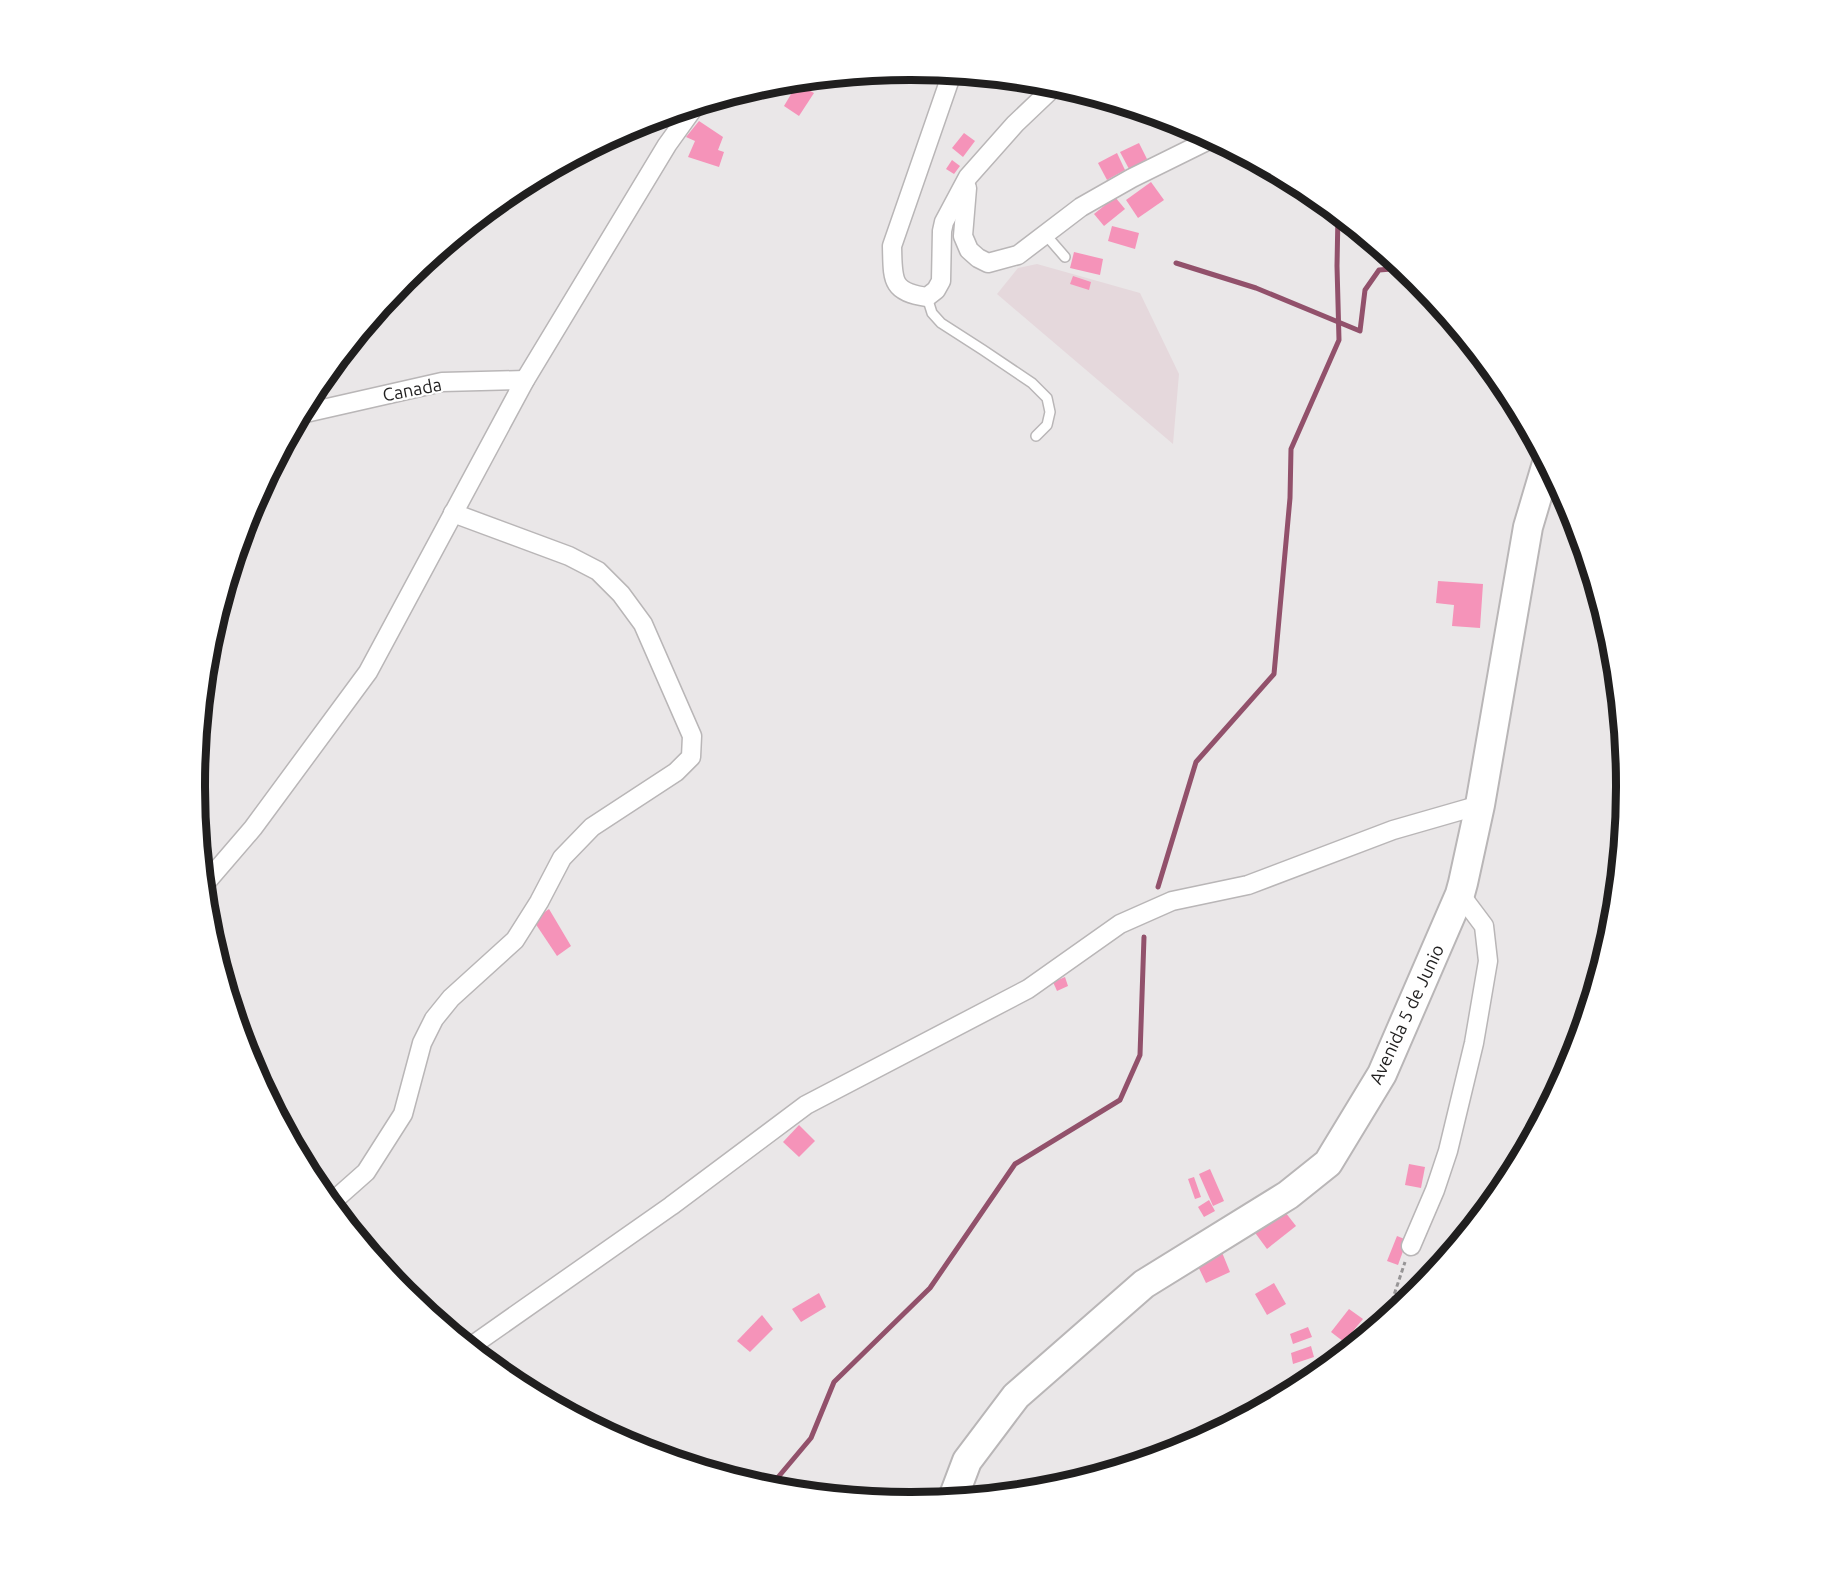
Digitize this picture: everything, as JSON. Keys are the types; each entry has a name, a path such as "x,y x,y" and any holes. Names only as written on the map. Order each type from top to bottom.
{"main road":[{"name":"Avenida 5 de Junio","path":"956,1490 967,1461 1016,1396 1144,1284 1288,1195 1328,1163 1382,1074 1460,894 1480,805 1528,527 1544,473"}],"street":[{"path":"949,81 892,246 893,276 901,290 911,295 927,297 936,290 941,281 944,222 968,177 1015,124 1048,93"},
{"path":"211,877 253,828 368,672 525,380 667,145 688,116"},
{"path":"968,177 963,236 969,250 988,263 1018,255 1081,207 1203,143"},
{"name":"Canada","path":"312,412 442,382 525,380"},
{"path":"337,1197 366,1172 403,1114 422,1043 434,1019 451,998 515,940 539,902 562,858 592,826 676,772 691,757 692,736 643,624 621,594 598,571 569,556 453,513"},
{"path":"477,1342 671,1206 806,1105 1028,989 1120,924 1172,901 1248,885 1393,830 1480,805"},
{"path":"1411,1246 1435,1190 1448,1151 1474,1043 1488,961 1485,926 1460,894"}],"lane":[{"path":"1045,234 1065,257"},
{"path":"927,297 932,313 941,323 1032,383 1047,398 1050,412 1047,425 1036,436"}],"path":[{"path":"1392,1301 1411,1246"}],"shaded area":[{"path":"1037,264 1140,293 1179,374 1173,444 997,294 1018,268"}],"building":[{"path":"805,88 814,93 799,116 784,106 794,90"},
{"path":"699,121 723,137 718,150 724,152 719,167 688,157 695,141 686,137"},
{"path":"964,133 975,141 963,157 952,148"},
{"path":"1139,143 1147,159 1129,169 1120,152"},
{"path":"1117,153 1125,170 1107,180 1098,163"},
{"path":"952,160 960,166 954,174 946,169"},
{"path":"1151,182 1164,200 1138,218 1126,200"},
{"path":"1115,197 1125,209 1104,226 1094,214"},
{"path":"1112,226 1139,233 1135,249 1108,241"},
{"path":"1074,252 1103,259 1100,275 1070,268"},
{"path":"1073,276 1091,282 1089,290 1070,284"},
{"path":"1438,581 1483,584 1480,628 1452,626 1454,605 1436,603"},
{"path":"549,909 571,946 557,956 533,920"},
{"path":"1065,977 1068,986 1057,991 1053,982"},
{"path":"799,1125 815,1141 799,1157 783,1142"},
{"path":"1409,1164 1425,1167 1421,1188 1405,1185"},
{"path":"1210,1169 1224,1201 1213,1206 1199,1174"},
{"path":"1194,1177 1201,1197 1195,1199 1188,1179"},
{"path":"1209,1200 1215,1211 1204,1217 1198,1207"},
{"path":"1282,1208 1296,1226 1267,1249 1253,1230"},
{"path":"1397,1236 1407,1240 1398,1265 1387,1261"},
{"path":"1221,1250 1230,1272 1206,1283 1196,1262"},
{"path":"1274,1283 1286,1304 1267,1315 1255,1294"},
{"path":"819,1293 826,1307 801,1322 792,1309"},
{"path":"1349,1309 1363,1319 1344,1342 1331,1332"},
{"path":"762,1315 773,1329 750,1352 737,1341"},
{"path":"1308,1327 1312,1337 1293,1344 1290,1334"},
{"path":"1311,1346 1314,1357 1293,1364 1291,1353"}],"waterway":[{"path":"1158,887 1196,762 1274,674 1290,498 1291,449 1339,340 1338,223"},
{"path":"1176,263 1256,288 1360,331 1365,290 1379,270 1391,269"},
{"path":"777,1479 811,1438 834,1382 930,1288 1015,1164 1120,1100 1140,1055 1144,937"}]}
